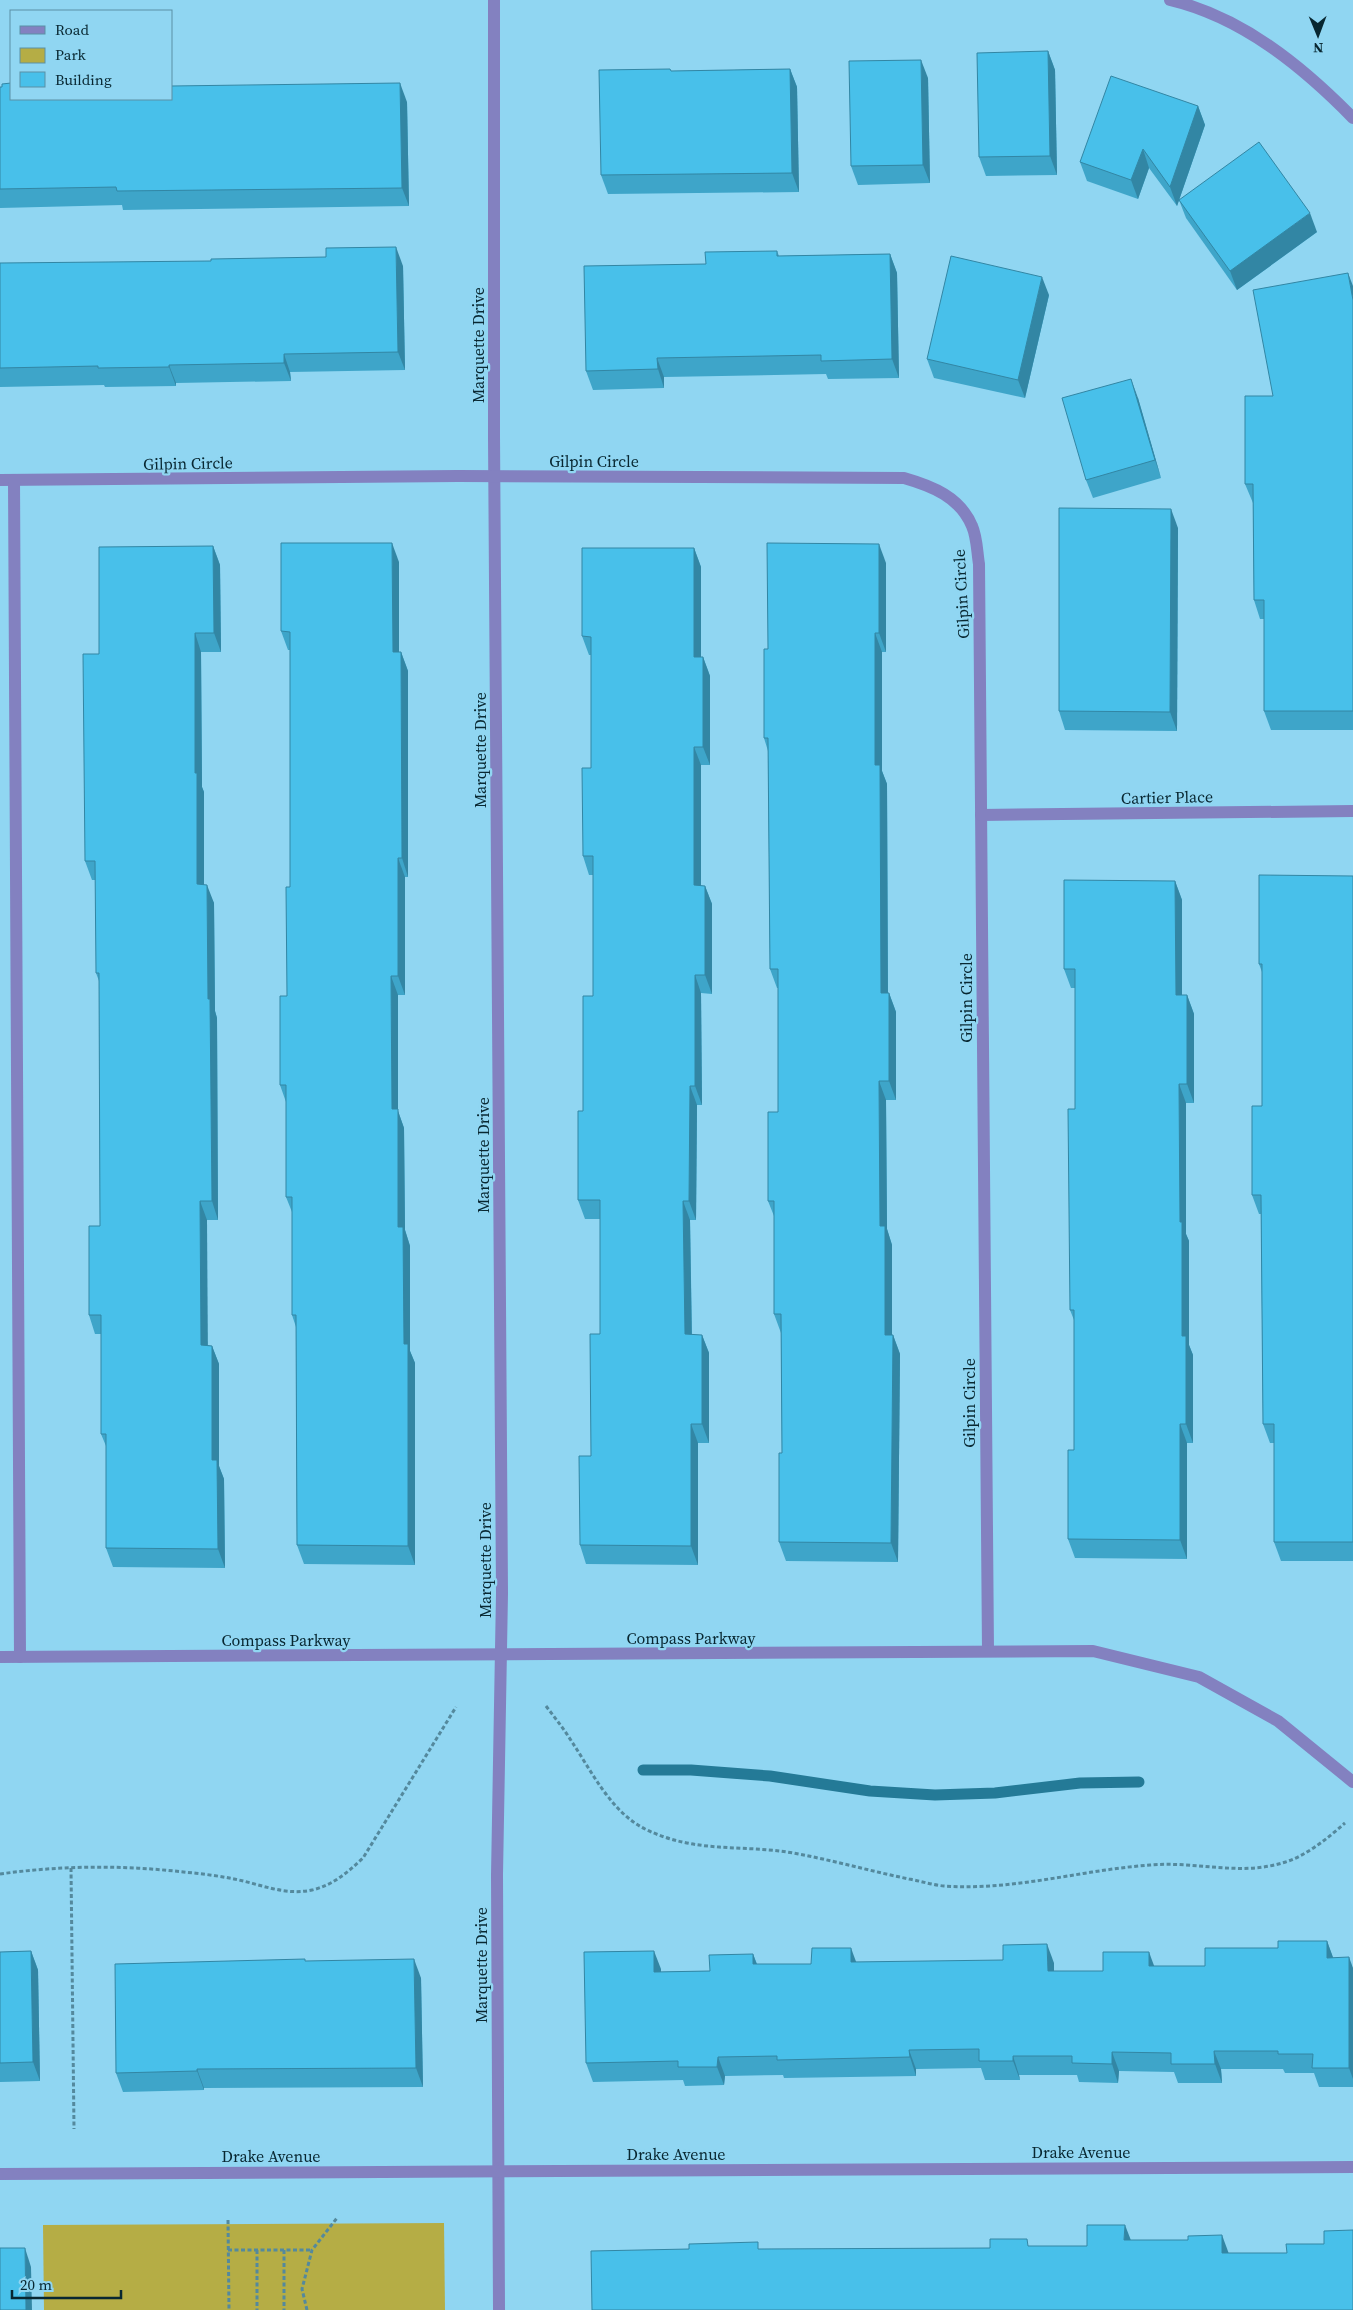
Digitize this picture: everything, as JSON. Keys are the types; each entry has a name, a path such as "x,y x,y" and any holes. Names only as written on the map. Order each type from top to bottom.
{"street":[{"name":"Marquette Drive","path":"494,0 494,477 502,1655 497,1875 499,2310"},
{"path":"1170,0 1232,22 1282,54 1326,90 1353,118"},
{"name":"Gilpin Circle","path":"0,480 494,477 904,478 933,487 958,504 972,526 979,564 988,1651"},
{"path":"14,480 20,1657"},
{"name":"Cartier Place","path":"981,815 1353,811"},
{"name":"Compass Parkway","path":"0,1657 1093,1651 1199,1677 1278,1722 1352,1777"},
{"name":"Drake Avenue","path":"0,2174 1353,2167"}],"path":[{"path":"546,1706 572,1741 594,1778 619,1809 643,1828 682,1843 729,1849 791,1852 942,1886 996,1886 1153,1864 1186,1864 1246,1870 1264,1868 1285,1863 1303,1853 1345,1823"},
{"path":"0,1874 109,1867 173,1871 234,1879 278,1891 311,1890 341,1879 363,1858 456,1707"},
{"path":"71,1868 74,2129"},
{"path":"307,2310 302,2289 312,2250 337,2218"},
{"path":"228,2220 229,2310"},
{"path":"228,2250 312,2250"},
{"path":"256,2250 257,2310"},
{"path":"284,2250 284,2310"}],"green space":[{"path":"444,2223 445,2310 44,2310 43,2225"}],"building":[{"path":"1048,51 1050,156 979,157 977,53"},
{"path":"921,60 923,165 851,166 849,61"},
{"path":"670,69 671,71 790,69 792,173 601,175 599,70"},
{"path":"1111,76 1198,106 1170,187 1143,149 1131,180 1080,162"},
{"path":"10,83 10,100 172,100 172,86 400,83 402,188 117,191 116,187 0,189 0,87 2,87 2,84"},
{"path":"1259,142 1310,213 1230,271 1179,200"},
{"path":"396,247 398,352 284,354 284,363 169,365 169,367 0,368 0,263 211,261 211,259 326,257 326,248"},
{"path":"777,251 777,256 890,254 892,359 821,361 821,355 657,358 658,369 586,371 584,266 706,264 705,252"},
{"path":"951,256 1042,277 1018,380 927,359"},
{"path":"1348,273 1353,300 1353,711 1264,711 1264,600 1254,600 1253,484 1245,484 1245,396 1273,396 1253,290"},
{"path":"1131,379 1155,460 1086,480 1062,398"},
{"path":"1059,508 1171,509 1170,712 1059,711"},
{"path":"281,543 392,543 393,652 401,652 402,858 398,858 398,976 391,976 392,1109 398,1109 398,1227 403,1227 404,1344 408,1344 408,1546 297,1545 296,1315 292,1315 292,1197 286,1197 286,1085 280,1085 280,996 287,996 286,887 290,887 290,632 281,631"},
{"path":"767,543 879,544 879,633 875,633 875,765 880,765 881,993 889,993 889,1081 879,1081 880,1226 885,1226 885,1335 893,1335 891,1543 779,1542 779,1453 782,1453 781,1314 774,1314 774,1201 768,1201 768,1112 778,1112 778,969 770,969 768,738 764,738 764,649 768,649"},
{"path":"213,546 214,633 195,633 195,773 197,773 197,884 207,885 208,999 210,999 212,1201 200,1201 201,1345 212,1346 212,1460 217,1460 218,1549 106,1548 106,1434 101,1434 101,1315 89,1315 89,1226 100,1226 99,973 96,973 95,861 85,861 83,654 99,654 99,547"},
{"path":"582,548 694,548 694,657 703,657 703,747 694,747 694,885 705,886 705,975 695,975 695,1086 690,1086 689,1201 683,1201 685,1334 702,1335 702,1424 691,1424 691,1546 580,1545 579,1456 591,1456 590,1334 600,1334 600,1200 578,1200 578,1111 583,1111 583,996 593,996 593,856 583,856 582,768 591,768 591,637 582,636"},
{"path":"1259,875 1353,876 1353,1542 1274,1542 1274,1424 1263,1424 1261,1195 1252,1195 1252,1106 1262,1106 1262,964 1259,964"},
{"path":"1064,880 1175,881 1176,995 1187,995 1187,1084 1179,1084 1182,1336 1186,1336 1186,1424 1180,1424 1180,1540 1068,1539 1068,1450 1074,1450 1074,1310 1070,1310 1068,1109 1075,1109 1075,969 1064,969"},
{"path":"1278,1941 1327,1941 1327,1958 1349,1957 1349,2068 1312,2068 1313,2054 1278,2054 1278,2051 1214,2051 1215,2064 1171,2064 1171,2053 1112,2052 1112,2064 1072,2063 1072,2056 1013,2056 1013,2061 979,2061 979,2049 909,2050 910,2057 777,2060 777,2056 718,2057 717,2067 678,2067 678,2061 586,2063 584,1952 654,1951 654,1972 710,1971 709,1955 753,1954 753,1964 811,1964 812,1948 851,1948 851,1962 1003,1960 1003,1945 1047,1944 1048,1971 1103,1971 1103,1952 1149,1952 1149,1966 1205,1966 1205,1948 1278,1948"},
{"path":"31,1951 33,2062 0,2063 0,1952"},
{"path":"305,1959 305,1961 414,1959 416,2068 197,2069 197,2071 116,2073 115,1964"},
{"path":"1087,2225 1125,2225 1124,2240 1188,2240 1188,2236 1222,2235 1222,2253 1287,2253 1286,2244 1324,2244 1324,2231 1353,2230 1353,2310 592,2310 591,2251 689,2249 689,2244 758,2242 758,2249 990,2248 990,2239 1027,2239 1028,2246 1087,2246"},
{"path":"0,2248 25,2248 26,2310 0,2310"}],"waterway":[{"path":"643,1770 691,1770 770,1776 870,1791 935,1795 995,1793 1080,1783 1139,1782"}]}
